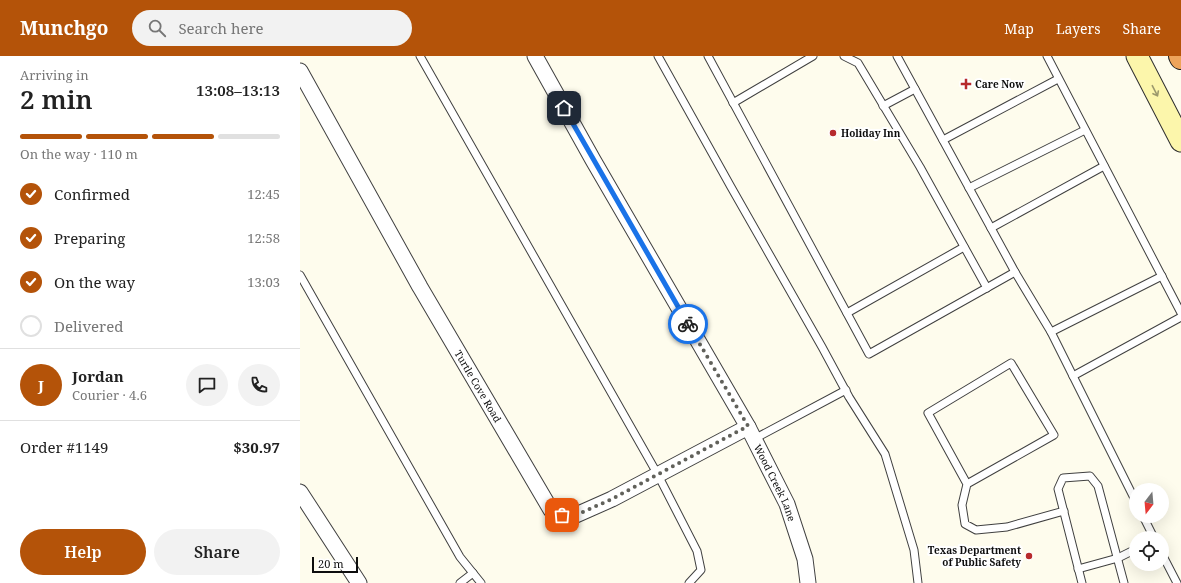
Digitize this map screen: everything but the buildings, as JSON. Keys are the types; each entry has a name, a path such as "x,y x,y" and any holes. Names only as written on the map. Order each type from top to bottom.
{"main road":[{"path":"1137,56 1181,141"}],"street":[{"name":"Wood Creek Lane","path":"535,56 593,160 751,433 787,504 805,559 808,583"},
{"name":"Turtle Cove Road","path":"300,71 420,287 551,510 562,515 576,515 612,499 658,475 751,433"},
{"path":"300,492 359,583"}],"lane":[{"path":"420,56 658,475 697,551 701,570 689,583"},
{"path":"658,56 846,390 885,454 914,550 918,583"},
{"path":"717,56 709,58 869,354 1015,272"},
{"path":"734,103 813,56"},
{"path":"844,56 858,63 920,167 987,288"},
{"path":"897,56 1015,272 1051,332 1129,488"},
{"path":"1046,56 1181,313"},
{"path":"943,140 1058,79"},
{"path":"884,106 915,89"},
{"path":"969,188 1085,130"},
{"path":"991,228 1104,166"},
{"path":"847,313 964,247"},
{"path":"300,275 460,557 481,583"},
{"path":"1051,332 1162,276"},
{"path":"1073,376 1181,316"},
{"path":"967,484 1054,435 1011,363 928,413 967,484 962,506 966,524 976,530 1007,527 1064,511"},
{"path":"751,433 846,390"},
{"path":"1082,583 1058,489 1063,478 1090,476 1098,486 1124,583"},
{"path":"1078,570 1118,558 1129,552"},
{"path":"1169,568 1177,583"},
{"path":"460,583 473,573"}],"way so far":[{"path":"562,515 576,515 612,499 748,426 688,324"}],"place":[{"name":"Care Now","path":"966,84"},
{"name":"Holiday Inn","path":"833,133"},
{"name":"Texas Department of Public Safety","path":"1029,556"}],"route":[{"path":"564,108 688,324"}]}
